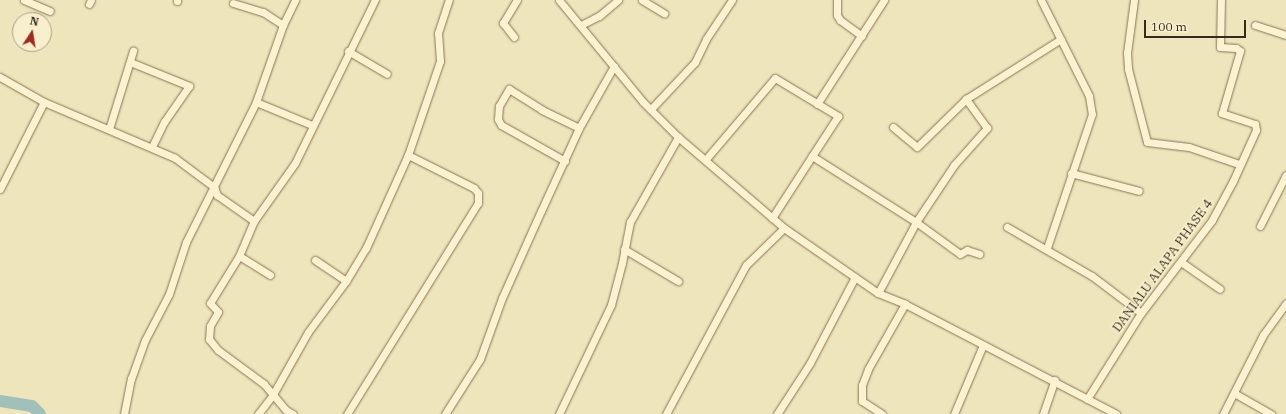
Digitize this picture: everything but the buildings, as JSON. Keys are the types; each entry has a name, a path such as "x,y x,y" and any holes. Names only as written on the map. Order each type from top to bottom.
{"street":[{"path":"24,0 50,11"},
{"path":"124,414 131,379 145,340 169,294 186,242 256,102 283,25 295,0"},
{"path":"293,414 272,396 264,384 218,350 209,339 210,326 218,312 210,303 239,256 254,221 286,178 348,50 375,0"},
{"path":"258,414 272,396 308,332 346,281 389,202 408,156 440,62 438,33 449,0"},
{"path":"514,37 503,24 517,0"},
{"path":"559,0 651,109 678,137 706,159 784,228 878,293 905,304 983,345 1055,380 1113,414"},
{"path":"581,25 599,16 618,0"},
{"path":"642,0 664,13"},
{"path":"651,109 695,62 706,39 732,0"},
{"path":"837,0 836,15 840,20 862,36"},
{"path":"817,104 884,0"},
{"path":"1041,0 1092,106 1092,114 1047,248"},
{"path":"1134,0 1128,53 1128,69 1147,142 1195,148 1240,164"},
{"name":"DANIALU ALAPA PHASE 4","path":"1087,398 1141,313 1181,262 1222,205 1240,164 1250,146 1256,127 1255,124 1222,113 1240,51 1236,48 1220,48 1221,0"},
{"path":"233,3 263,12 283,25"},
{"path":"1255,24 1286,36"},
{"path":"893,127 917,147 966,99 1061,39"},
{"path":"348,50 387,74"},
{"path":"109,129 133,51"},
{"path":"130,62 189,86 164,122 152,147"},
{"path":"445,414 480,359 502,298 579,128 614,66"},
{"path":"0,77 44,102 175,158 214,187 217,195 254,221"},
{"path":"706,159 775,78 838,116 772,218"},
{"path":"565,160 501,125 498,120 499,106 509,89 542,110 579,128"},
{"path":"878,293 916,222 954,165 987,128 966,99"},
{"path":"0,189 44,102"},
{"path":"256,102 312,125"},
{"path":"559,414 611,305 630,222 678,137"},
{"path":"348,414 478,203 478,192 474,188 408,156"},
{"path":"812,156 916,222 960,254 967,250 979,254"},
{"path":"1072,173 1139,190"},
{"path":"1260,226 1286,175"},
{"path":"1007,227 1047,248 1092,276 1141,313"},
{"path":"666,414 746,265 784,228"},
{"path":"624,249 678,281"},
{"path":"239,256 270,275"},
{"path":"315,260 346,281"},
{"path":"1181,262 1220,289"},
{"path":"777,414 810,363 855,277"},
{"path":"1223,414 1263,335 1286,303"},
{"path":"882,414 862,401 862,385 868,369 905,304"},
{"path":"954,414 983,345"},
{"path":"1043,414 1055,380"},
{"path":"1234,393 1271,414"}],"waterway":[{"path":"0,401 32,406 40,414"}]}
